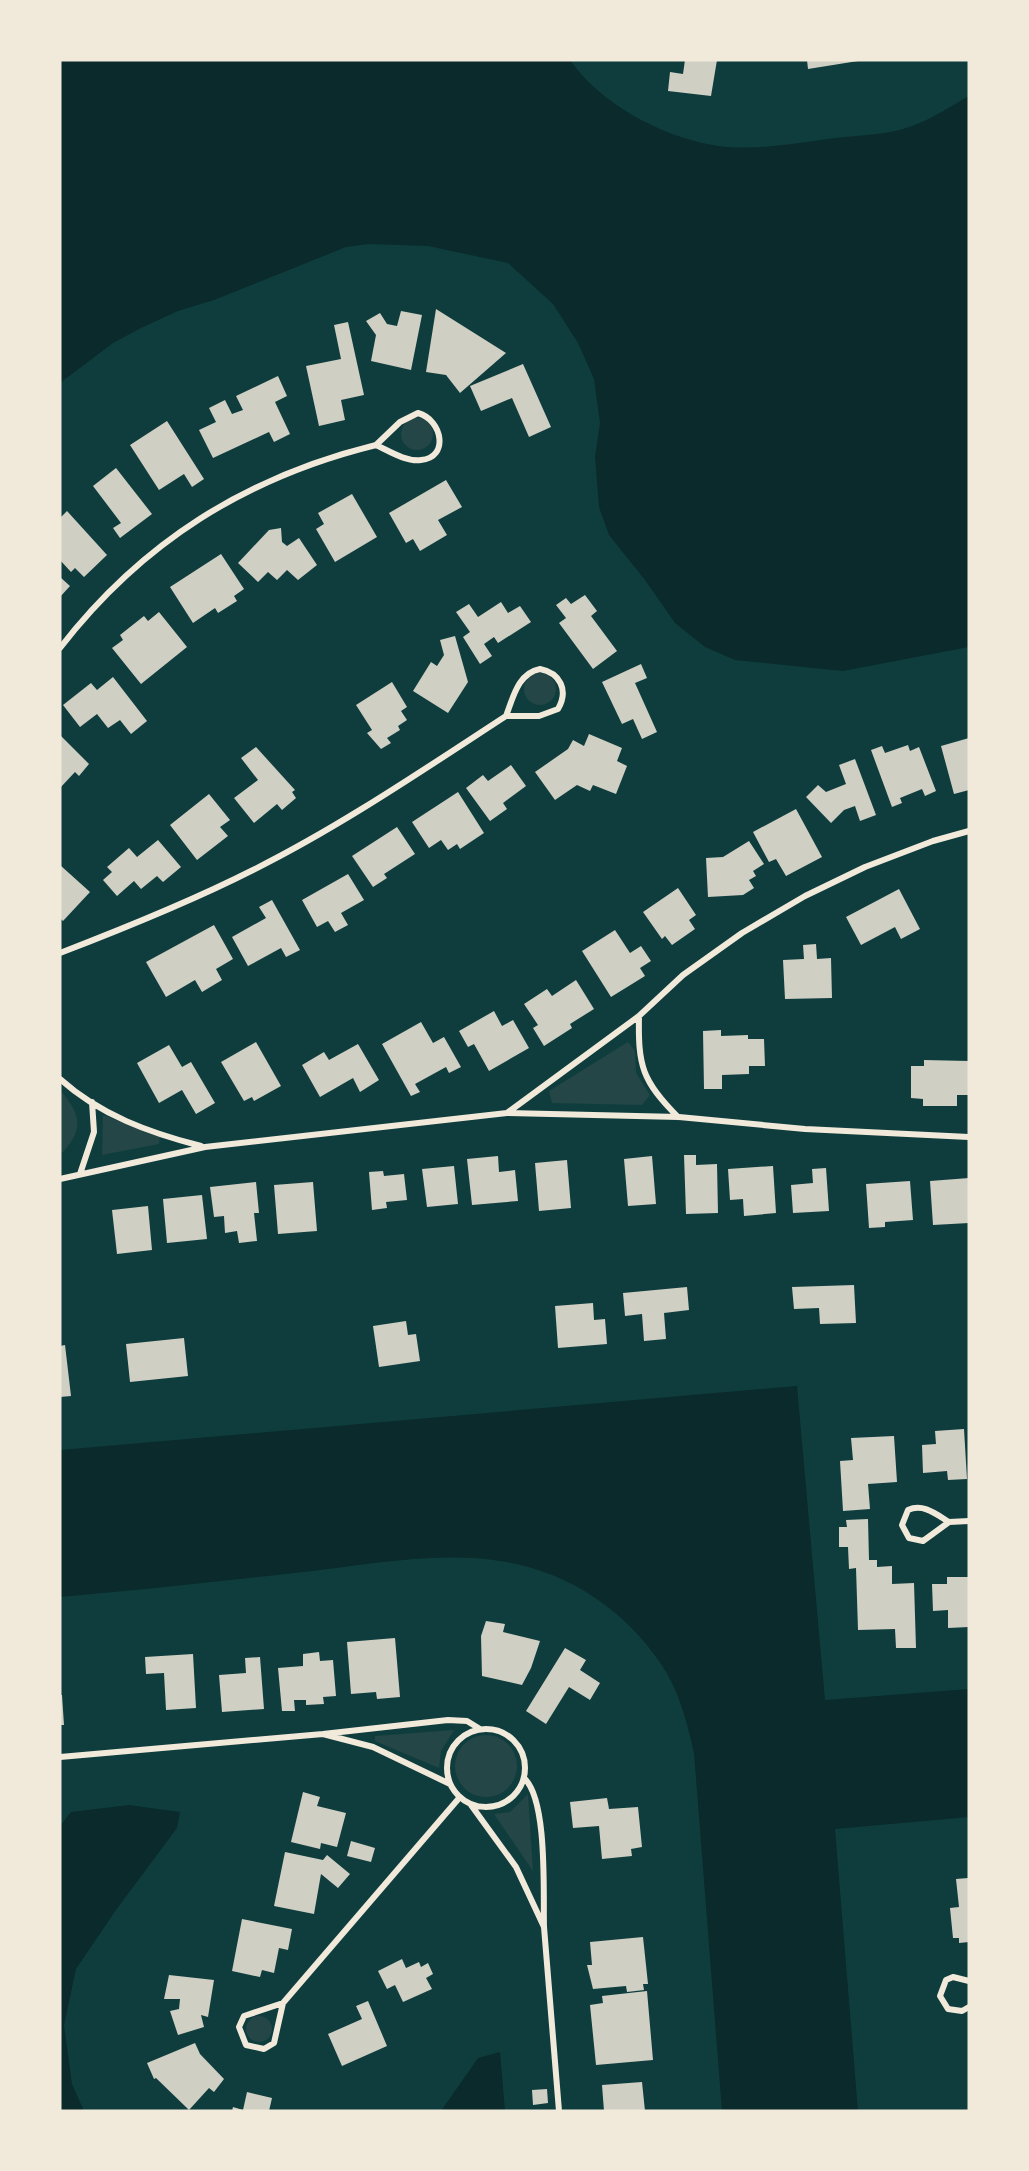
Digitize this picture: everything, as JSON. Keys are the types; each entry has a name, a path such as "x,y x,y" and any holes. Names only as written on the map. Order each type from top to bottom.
{"street":[{"path":"60,648 101,599 157,548 215,507 268,480 326,457 376,445 412,414 426,416 433,420 440,433 438,447 433,454 421,460 407,458 376,445"},
{"path":"60,953 183,904 254,870 352,816 506,716 539,716 553,712 562,702 563,694 559,680 548,671 540,669 527,673 518,686 506,716"},
{"path":"507,1113 639,1016 682,975 742,933 805,896 866,867 933,841 969,831"},
{"path":"639,1016 638,1049 643,1070 654,1093 678,1117"},
{"path":"60,1079 110,1114 163,1136 205,1147"},
{"path":"80,1174 94,1132 92,1102"},
{"path":"60,1179 205,1147 507,1113 678,1117 805,1129 969,1137"},
{"path":"949,1522 923,1541 916,1541 904,1533 902,1525 908,1510 915,1507 928,1510 949,1522 969,1521"},
{"path":"60,1757 323,1734 448,1720 467,1721 480,1729 501,1731 512,1738 525,1761 524,1778 514,1797 492,1808 471,1805"},
{"path":"480,1729 462,1736 453,1746 446,1772 450,1784 460,1797 471,1805 516,1867 544,1927"},
{"path":"323,1734 372,1748 450,1784"},
{"path":"524,1778 530,1783 536,1797 542,1831 544,1927 559,2111"},
{"path":"283,2003 244,2016 239,2027 246,2045 264,2049 274,2043 283,2003 460,1797"},
{"path":"969,1981 953,1977 946,1980 940,1996 948,2009 962,2011 969,2007"}],"shaded area":[{"path":"60,60 570,60 583,76 615,104 652,125 692,140 742,148 894,131 927,120 969,96 969,647 843,671 735,660 705,647 675,623 645,580 609,535 599,507 595,457 600,423 594,379 578,343 553,304 508,263 428,246 368,244 346,247 214,300 178,311 143,327 113,343 60,383"},
{"path":"417,418 428,423 433,434 428,445 417,450 406,445 401,434 406,423"},
{"path":"540,673 551,678 556,689 551,700 540,705 529,700 524,689 529,678"},
{"path":"628,1042 635,1051 636,1073 650,1095 642,1105 552,1103 549,1091"},
{"path":"60,1090 73,1107 77,1123 73,1138 60,1155"},
{"path":"103,1115 160,1137 159,1144 102,1155"},
{"path":"797,1386 825,1700 969,1689 969,1817 835,1829 858,2111 722,2111 694,1753 678,1695 661,1664 646,1643 628,1625 589,1594 566,1581 518,1564 470,1558 422,1558 60,1597 60,1450"},
{"path":"454,1730 441,1751 439,1768 375,1741 375,1736"},
{"path":"486,1735 508,1744 517,1766 508,1788 486,1797 464,1788 455,1766 464,1744"},
{"path":"528,1794 533,1871 494,1814 510,1812"},
{"path":"129,1805 180,1812 177,1828 116,1910 76,1969 64,2025 72,2084 84,2111 60,2111 60,1826 71,1812"},
{"path":"259,2016 268,2020 272,2029 268,2038 259,2042 250,2038 246,2029 250,2020"},
{"path":"500,2052 505,2111 441,2111 478,2058"}],"building":[{"path":"685,60 717,60 711,96 668,91 670,72 683,74"},
{"path":"807,60 858,60 858,61 808,69"},
{"path":"436,309 506,353 460,393 446,375 426,372"},
{"path":"401,311 422,315 411,370 371,361 376,335 366,321 380,313 387,324 397,326"},
{"path":"348,322 364,395 341,400 345,420 319,426 306,366 341,359 334,325"},
{"path":"523,364 551,427 529,437 512,398 481,411 470,386"},
{"path":"278,376 287,396 275,402 290,434 274,442 269,432 213,458 199,430 216,422 209,408 225,400 232,414 243,410 236,396"},
{"path":"167,421 204,479 192,487 184,474 159,490 130,445"},
{"path":"116,468 152,514 120,538 113,528 121,523 93,486"},
{"path":"446,480 462,507 438,520 447,535 420,551 413,539 406,543 389,513"},
{"path":"352,494 377,537 335,562 316,529 324,524 318,513"},
{"path":"67,511 107,555 84,577 75,568 71,572 60,560 60,518"},
{"path":"281,528 282,542 287,546 299,538 317,565 298,580 287,570 277,580 268,572 258,582 238,563 269,530"},
{"path":"221,554 244,589 234,596 237,601 218,613 215,608 193,623 170,587"},
{"path":"60,577 70,586 60,597"},
{"path":"585,595 597,611 591,616 617,651 593,669 559,623 566,618 556,605 566,598 571,604"},
{"path":"501,602 508,613 520,606 531,622 498,643 494,637 484,644 492,656 480,664 463,637 470,632 456,612 469,604 478,617"},
{"path":"159,612 187,647 141,684 112,648 123,640 120,635 144,616 148,621"},
{"path":"455,636 468,682 448,713 413,691 431,662 437,666 444,655 440,640"},
{"path":"641,664 647,678 635,683 657,732 642,739 633,719 622,724 602,682"},
{"path":"113,677 147,721 131,734 120,720 108,728 97,714 80,727 63,705 91,683 97,690"},
{"path":"392,682 407,707 401,711 407,720 398,726 400,730 387,738 391,743 381,749 367,733 372,730 356,705"},
{"path":"589,734 622,748 617,761 627,766 616,794 593,785 590,791 577,785 555,800 535,772 568,749 573,740 584,746"},
{"path":"60,735 89,764 79,776 75,772 60,788"},
{"path":"969,738 969,790 954,794 941,746"},
{"path":"908,745 910,751 919,747 936,791 925,796 922,789 900,798 902,803 892,807 871,750 882,746 885,753"},
{"path":"256,747 295,790 292,792 296,798 282,810 277,804 254,823 234,798 258,780 241,758"},
{"path":"855,759 876,815 860,821 855,806 844,810 831,823 806,797 818,785 826,792 846,784 839,765"},
{"path":"511,765 526,786 503,803 507,809 490,821 466,788 483,775 488,781"},
{"path":"458,792 484,833 460,849 457,844 448,850 441,840 429,848 412,822"},
{"path":"209,794 230,820 220,827 228,836 197,860 170,825"},
{"path":"796,809 822,857 786,876 776,859 769,862 753,832"},
{"path":"397,827 415,854 384,874 387,878 373,887 352,856"},
{"path":"158,840 181,867 163,882 157,876 141,889 134,881 117,896 103,880 112,872 107,867 129,848 137,857"},
{"path":"749,841 764,864 753,871 756,876 749,880 754,888 743,895 708,897 706,858 723,857"},
{"path":"60,865 90,892 63,921 60,918"},
{"path":"348,874 364,900 341,913 348,925 335,932 328,921 317,927 302,900"},
{"path":"678,888 696,915 689,920 695,929 672,945 665,936 662,939 643,912"},
{"path":"899,889 920,929 901,939 895,927 861,945 846,917"},
{"path":"272,900 300,950 286,957 281,948 248,966 232,937 266,918 259,907"},
{"path":"214,925 233,959 216,969 222,980 202,992 195,980 166,997 146,962"},
{"path":"615,930 630,953 641,946 651,961 640,968 645,976 611,997 582,951"},
{"path":"816,944 817,959 831,958 832,998 785,999 783,960 804,959 803,945"},
{"path":"576,980 594,1009 570,1024 572,1028 544,1046 533,1028 538,1025 524,1004 547,989 552,996"},
{"path":"494,1011 502,1026 513,1020 529,1048 489,1071 474,1044 468,1047 459,1031"},
{"path":"421,1022 433,1043 444,1037 461,1067 449,1073 446,1067 415,1084 420,1092 411,1096 382,1044"},
{"path":"721,1030 721,1036 748,1035 748,1039 764,1039 765,1066 749,1066 749,1074 722,1075 722,1089 704,1089 703,1031"},
{"path":"256,1042 281,1086 254,1101 252,1097 244,1101 221,1062"},
{"path":"358,1044 379,1080 360,1092 353,1078 320,1097 302,1065 324,1052 329,1060"},
{"path":"169,1045 182,1067 191,1062 215,1103 196,1114 182,1090 159,1103 137,1063"},
{"path":"924,1060 969,1061 968,1095 957,1095 957,1106 923,1106 923,1099 911,1098 911,1066 924,1066"},
{"path":"684,1155 696,1155 696,1165 717,1164 718,1213 686,1214"},
{"path":"498,1156 499,1172 515,1170 518,1201 472,1205 467,1159"},
{"path":"652,1156 656,1204 628,1206 624,1159"},
{"path":"567,1160 571,1208 539,1211 535,1163"},
{"path":"454,1166 458,1204 427,1207 422,1169"},
{"path":"773,1166 776,1213 744,1216 743,1199 730,1200 728,1169"},
{"path":"826,1168 829,1211 793,1213 791,1185 813,1183 812,1169"},
{"path":"383,1171 384,1176 404,1174 407,1200 386,1202 387,1208 372,1210 369,1172"},
{"path":"969,1178 969,1223 933,1225 930,1181"},
{"path":"910,1181 913,1220 885,1222 885,1227 869,1228 866,1184"},
{"path":"256,1182 259,1213 254,1213 257,1241 239,1243 237,1231 225,1233 224,1216 214,1217 210,1187"},
{"path":"313,1182 317,1231 278,1234 274,1185"},
{"path":"202,1195 207,1239 167,1243 163,1199"},
{"path":"148,1206 152,1250 117,1254 112,1210"},
{"path":"854,1285 856,1323 820,1324 819,1308 794,1309 792,1287"},
{"path":"687,1287 689,1310 664,1313 666,1339 644,1341 642,1314 625,1316 623,1293"},
{"path":"593,1303 594,1320 605,1319 607,1344 558,1348 555,1306"},
{"path":"406,1321 408,1335 416,1334 420,1361 379,1367 373,1326"},
{"path":"184,1338 188,1376 130,1382 126,1344"},
{"path":"65,1345 71,1396 60,1397 60,1346"},
{"path":"964,1429 967,1479 948,1480 947,1471 923,1473 922,1445 936,1444 935,1431"},
{"path":"894,1436 897,1482 868,1484 870,1509 843,1511 840,1461 853,1460 851,1438"},
{"path":"868,1519 869,1560 877,1560 877,1567 892,1566 892,1584 914,1583 916,1648 896,1648 895,1629 858,1630 856,1568 849,1569 848,1547 839,1547 839,1527 847,1527 846,1520"},
{"path":"947,1577 969,1577 969,1627 948,1628 948,1610 933,1611 932,1584 947,1584"},
{"path":"486,1621 505,1624 503,1632 540,1641 531,1668 522,1685 482,1676 481,1636"},
{"path":"395,1638 400,1697 377,1699 376,1692 351,1694 347,1642"},
{"path":"565,1648 586,1660 580,1670 600,1683 590,1700 569,1687 546,1724 526,1711"},
{"path":"319,1652 320,1661 333,1660 336,1696 323,1697 324,1704 306,1705 306,1700 294,1700 295,1711 282,1711 278,1668 303,1666 303,1654"},
{"path":"193,1654 196,1708 166,1710 164,1673 146,1674 145,1657"},
{"path":"260,1657 264,1709 222,1712 219,1675 246,1673 245,1658"},
{"path":"60,1695 62,1695 64,1725 60,1725"},
{"path":"303,1792 320,1797 317,1806 346,1813 337,1847 321,1843 320,1849 291,1842"},
{"path":"607,1798 609,1809 638,1807 642,1847 631,1849 632,1856 602,1859 599,1826 573,1828 570,1802"},
{"path":"351,1841 375,1848 371,1862 347,1856"},
{"path":"285,1852 323,1860 327,1855 350,1874 338,1888 321,1874 314,1914 274,1906"},
{"path":"968,1878 969,1942 959,1943 959,1938 953,1938 950,1908 959,1907 956,1879"},
{"path":"242,1919 292,1929 288,1950 279,1948 274,1973 262,1970 260,1977 232,1971"},
{"path":"643,1937 648,1984 643,1984 644,1990 627,1992 626,1986 593,1989 587,1965 592,1965 590,1942"},
{"path":"402,1959 406,1968 419,1962 421,1967 428,1963 433,1974 426,1978 432,1989 403,2002 395,1985 387,1989 378,1971"},
{"path":"169,1975 214,1980 208,2017 201,2015 204,2027 178,2035 170,2011 179,2009 180,1999 164,1999"},
{"path":"647,1991 653,2060 596,2065 590,2005 603,2003 602,1996"},
{"path":"368,2001 387,2046 342,2066 328,2034 362,2019 356,2006"},
{"path":"195,2043 200,2054 224,2079 214,2092 209,2088 189,2110 156,2078 154,2079 147,2063"},
{"path":"642,2082 645,2111 604,2111 602,2085"},
{"path":"547,2089 548,2103 533,2105 532,2090"},
{"path":"247,2092 272,2098 269,2111 232,2111 233,2107 243,2110"}]}
